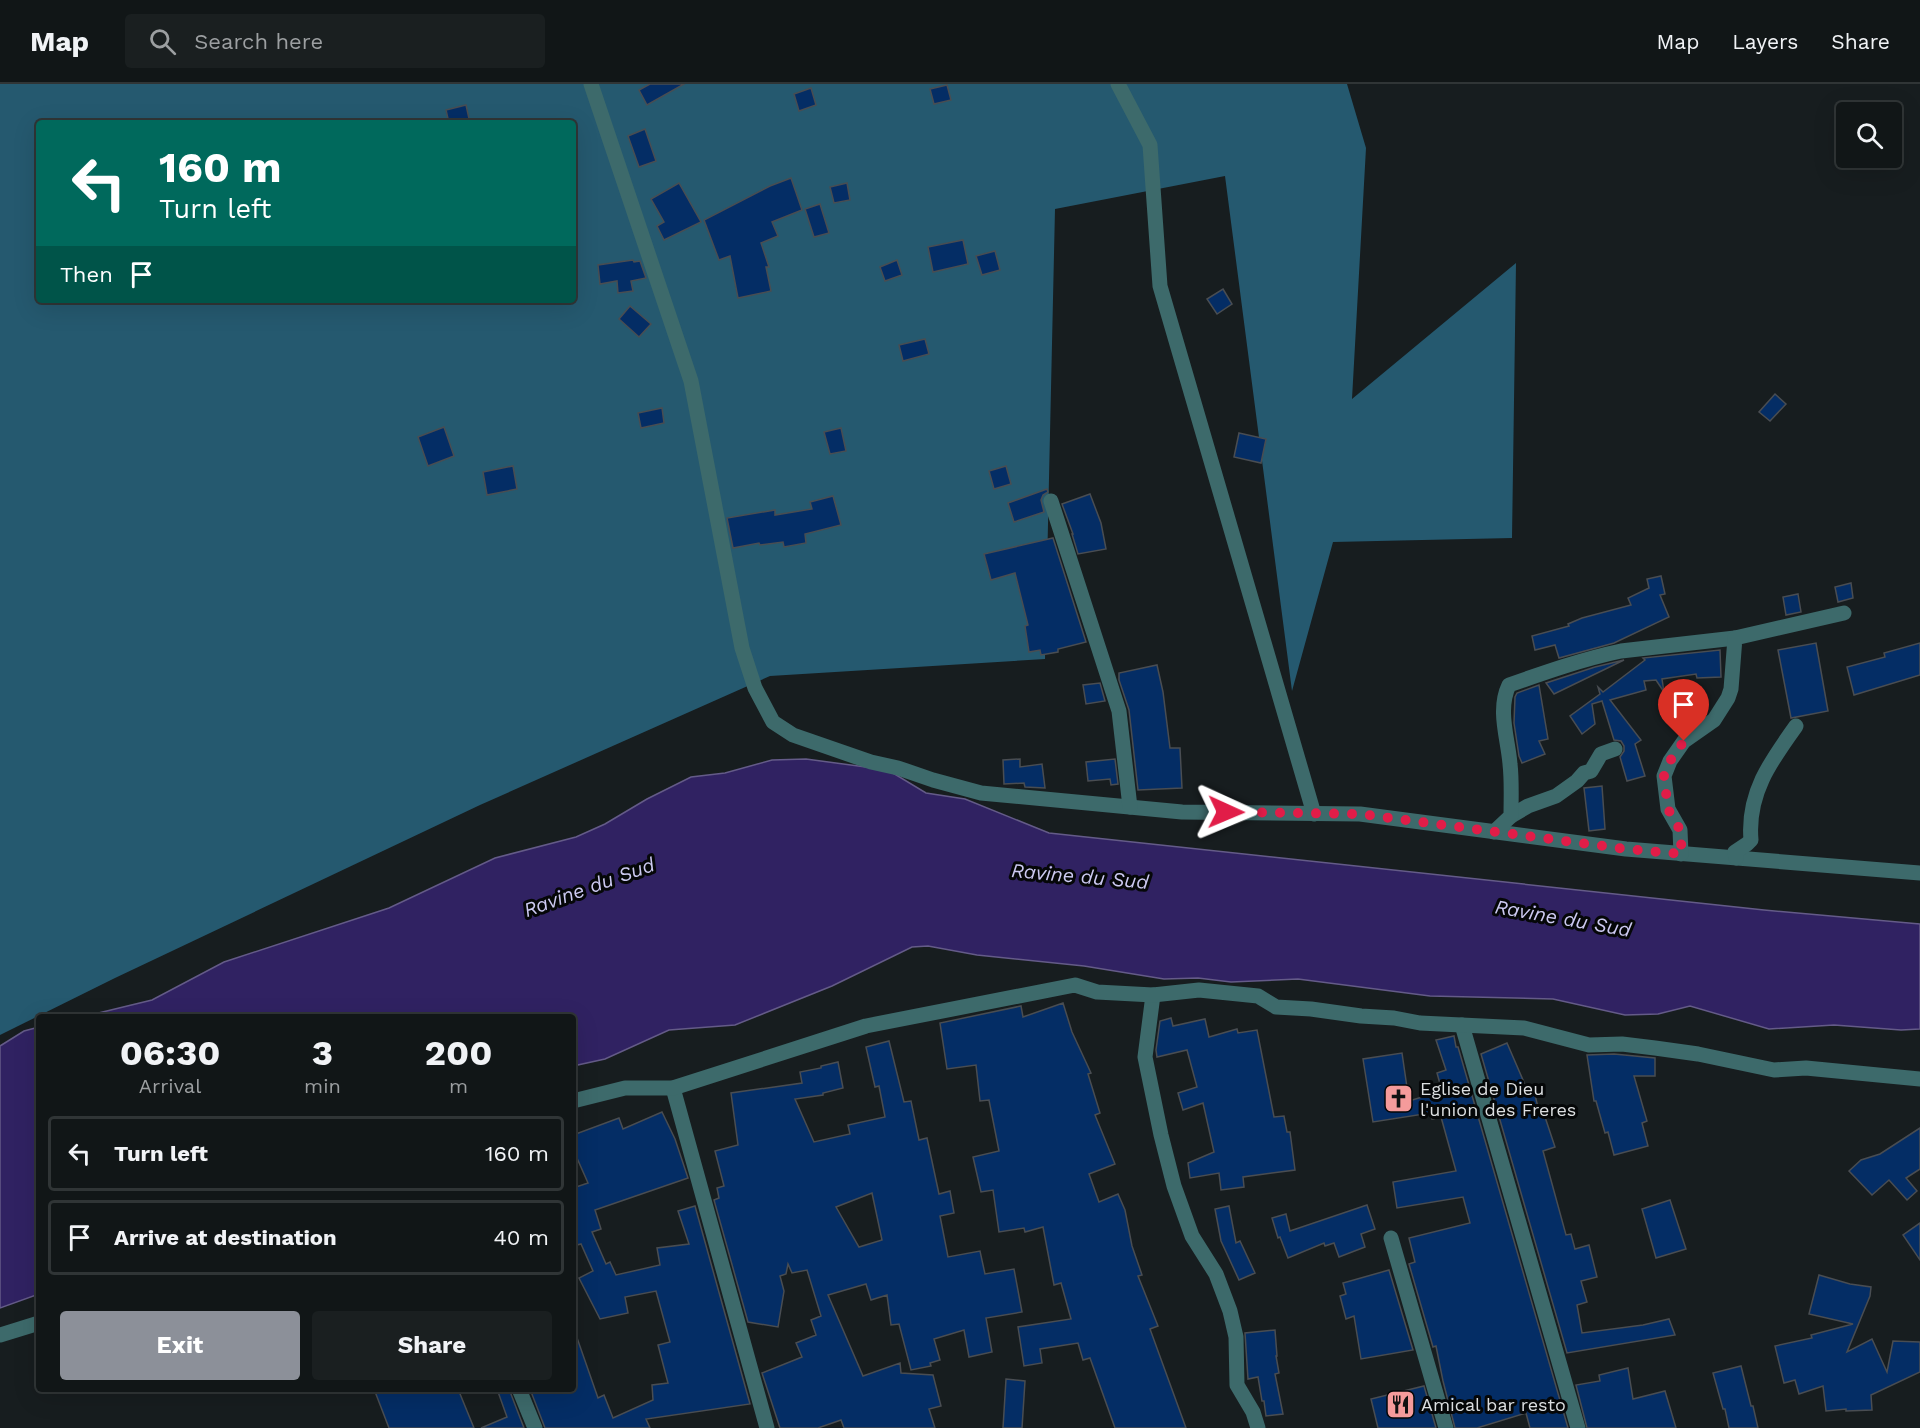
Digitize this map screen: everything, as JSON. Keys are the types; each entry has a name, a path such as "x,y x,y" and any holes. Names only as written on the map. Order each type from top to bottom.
{"street":[{"path":"591,84 691,381 742,648 755,688 773,722 794,735 871,762 981,793 1182,812 1360,814 1626,849 1920,873"},
{"path":"1118,84 1150,145 1160,286 1314,814"},
{"path":"1051,501 1119,711 1130,807"},
{"path":"1510,816 1510,765 1502,706 1509,685 1580,660 1612,652 1735,638 1844,613"},
{"path":"1682,854 1680,830 1668,809 1664,776 1670,761 1684,741 1714,720 1728,698 1731,689 1735,638"},
{"path":"1736,858 1735,852 1751,840 1754,797 1763,777 1796,726"},
{"path":"1494,832 1510,816 1528,806 1556,796 1584,773 1591,771 1601,754 1615,748"},
{"path":"1612,834 1626,849"},
{"path":"576,1100 625,1088 673,1088 866,1026 1075,985 1097,992 1153,995 1199,990 1258,996 1276,1007 1311,1009 1361,1017 1394,1018 1420,1023 1524,1028 1589,1045 1622,1044 1655,1048 1698,1054 1774,1070 1806,1068 1920,1079"},
{"path":"1153,995 1145,1057 1164,1145 1174,1186 1192,1236 1216,1274 1230,1311 1236,1337 1238,1385 1253,1412 1258,1428"},
{"path":"1462,1025 1578,1428"},
{"path":"673,1088 767,1428"},
{"path":"1391,1238 1446,1428"},
{"path":"0,1335 36,1324"},
{"path":"520,1392 535,1428"}],"shaded area":[{"path":"0,84 1347,84 1366,148 1352,399 1516,263 1512,538 1333,542 1292,691 1225,176 1055,209 1045,659 770,676 480,805 42,1014 36,1014 36,1017 0,1035"}],"water":[{"name":"Ravine du Sud","path":"806,759 888,770 926,793 965,799 1049,833 1764,910 1920,924 1920,1029 1901,1030 1834,1025 1769,1029 1690,1006 1658,1014 1625,1015 1553,999 1430,996 1298,979 1231,982 1198,978 1164,979 1084,966 977,955 928,946 912,947 832,986 735,1025 669,1030 605,1059 576,1065 576,1014 94,1014 152,1000 224,962 389,908 495,858 576,837 605,824 691,777 725,773 772,760"},
{"path":"36,1028 36,1295 0,1308 0,1046 24,1031"}],"building":[{"path":"650,84 684,84 647,105 639,90"},
{"path":"947,85 951,100 934,104 930,89"},
{"path":"811,88 816,105 799,111 794,94"},
{"path":"466,105 469,120 448,120 446,110"},
{"path":"645,129 656,161 639,167 628,136"},
{"path":"791,178 802,210 772,222 778,236 761,243 769,267 766,267 771,291 738,298 730,256 719,260 704,220 770,186"},
{"path":"679,183 701,222 664,240 657,226 664,222 651,199"},
{"path":"847,183 850,200 834,203 830,187"},
{"path":"820,204 829,233 814,237 805,209"},
{"path":"963,240 968,264 933,272 928,247"},
{"path":"995,251 1000,270 982,275 976,256"},
{"path":"633,260 634,262 640,261 646,278 631,281 633,291 618,293 617,281 600,284 598,265"},
{"path":"897,260 902,275 885,281 880,267"},
{"path":"1223,289 1232,304 1217,314 1207,299"},
{"path":"630,306 651,324 639,337 619,319"},
{"path":"925,339 929,354 903,361 899,345"},
{"path":"1775,394 1786,404 1770,421 1759,412"},
{"path":"662,408 664,423 641,428 638,413"},
{"path":"444,427 454,456 428,466 418,437"},
{"path":"841,428 846,451 830,454 824,432"},
{"path":"1239,433 1266,439 1261,463 1234,457"},
{"path":"513,466 517,489 487,495 483,472"},
{"path":"1006,466 1011,484 994,489 989,471"},
{"path":"1047,489 1048,492 1041,500 1044,512 1014,522 1008,503"},
{"path":"1090,494 1101,523 1106,549 1078,554 1062,504"},
{"path":"833,496 841,525 805,534 806,543 784,547 783,542 760,545 759,543 733,548 727,518 775,510 775,515 812,509 810,502"},
{"path":"1053,538 1086,642 1058,649 1058,652 1041,655 1040,650 1029,652 1025,626 1028,625 1015,573 991,580 984,554"},
{"path":"1661,576 1665,594 1660,595 1669,617 1614,643 1559,658 1555,645 1535,650 1532,636 1569,626 1568,624 1582,618 1631,605 1628,598 1649,588 1647,579"},
{"path":"1851,583 1853,598 1838,602 1835,587"},
{"path":"1798,594 1801,612 1786,615 1783,597"},
{"path":"1816,643 1828,711 1791,718 1778,650"},
{"path":"1920,643 1920,675 1854,695 1847,667 1885,657 1884,653"},
{"path":"1720,650 1721,677 1697,678 1696,674 1662,679 1664,692 1656,680 1644,681 1646,690 1610,700 1641,740 1635,744 1645,776 1627,781 1620,757 1624,746 1621,741 1614,740 1602,701 1592,704 1595,724 1582,734 1570,716 1600,694 1598,687 1603,692 1645,660 1643,658"},
{"path":"1624,660 1554,694 1546,683 1595,667"},
{"path":"1157,665 1170,748 1180,748 1182,788 1138,790 1129,710 1119,680 1119,673"},
{"path":"1100,683 1105,701 1086,704 1083,685"},
{"path":"1539,685 1548,739 1539,741 1545,754 1522,763 1514,723 1515,697 1517,693"},
{"path":"1020,759 1020,767 1042,764 1045,788 1025,787 1024,783 1004,784 1003,760"},
{"path":"1115,759 1118,784 1111,785 1110,779 1088,781 1086,762"},
{"path":"1602,786 1605,829 1589,831 1584,788"},
{"path":"1063,1003 1072,1032 1091,1073 1088,1074 1100,1113 1095,1115 1115,1164 1089,1174 1099,1202 1118,1194 1125,1210 1132,1246 1142,1275 1138,1276 1158,1326 1150,1329 1186,1428 1115,1428 1090,1358 1083,1360 1078,1343 1040,1349 1042,1363 1024,1366 1018,1327 1071,1319 1061,1283 1054,1285 1043,1227 1025,1232 1024,1228 999,1232 993,1190 981,1192 973,1157 999,1151 989,1100 980,1101 976,1065 947,1069 940,1023 1021,1006 1023,1017"},
{"path":"1171,1018 1173,1026 1205,1019 1209,1037 1237,1029 1238,1033 1257,1030 1274,1117 1284,1116 1287,1132 1290,1132 1295,1170 1243,1177 1244,1187 1221,1190 1219,1173 1190,1178 1188,1163 1214,1152 1203,1103 1183,1110 1178,1093 1197,1087 1187,1050 1157,1057 1160,1021"},
{"path":"1454,1036 1568,1428 1530,1428 1526,1413 1477,1428 1455,1428 1436,1346 1433,1347 1409,1264 1415,1262 1409,1238 1470,1223 1463,1197 1397,1208 1393,1182 1456,1171 1441,1117 1432,1119 1430,1113 1373,1122 1363,1059 1402,1053 1409,1101 1442,1091 1437,1073 1446,1070 1436,1040"},
{"path":"889,1041 904,1102 911,1101 919,1140 927,1138 939,1194 950,1191 954,1213 940,1216 948,1257 980,1251 985,1274 1014,1269 1022,1312 986,1318 992,1352 969,1357 964,1330 934,1339 940,1360 930,1363 931,1366 911,1370 899,1324 891,1325 887,1295 871,1300 866,1284 828,1295 863,1376 900,1363 901,1373 933,1375 941,1406 929,1409 935,1428 844,1428 841,1420 818,1428 780,1428 762,1373 802,1357 796,1343 816,1335 811,1320 821,1316 807,1270 792,1273 788,1264 786,1274 780,1276 784,1291 778,1327 748,1322 714,1200 719,1198 717,1188 724,1186 715,1151 738,1145 731,1093 802,1083 800,1072 838,1062 843,1088 823,1093 823,1095 795,1099 814,1142 850,1134 848,1125 885,1117 879,1086 875,1087 866,1047","holes":["872,1193 882,1240 859,1247 836,1207"]},
{"path":"1507,1043 1526,1087 1533,1086 1539,1112 1543,1111 1555,1147 1543,1151 1566,1235 1571,1234 1575,1249 1589,1245 1597,1277 1581,1281 1587,1302 1577,1305 1582,1333 1669,1319 1675,1335 1567,1353 1481,1054"},
{"path":"1614,1054 1655,1058 1655,1076 1634,1076 1647,1121 1642,1123 1648,1146 1614,1155 1608,1132 1605,1133 1596,1101 1594,1101 1587,1055"},
{"path":"662,1112 675,1139 688,1178 595,1210 601,1229 592,1232 606,1264 610,1262 616,1275 660,1265 657,1248 689,1244 678,1211 695,1206 750,1404 646,1419 650,1428 545,1428 531,1392 576,1392 576,1335 598,1398 604,1395 613,1418 653,1400 652,1385 668,1383 658,1345 670,1342 656,1291 625,1297 628,1313 600,1319 579,1278 593,1271 581,1244 576,1245 576,1187 588,1183 576,1156 576,1134 619,1118 623,1129"},
{"path":"1920,1128 1920,1169 1906,1178 1917,1191 1907,1200 1889,1180 1872,1195 1849,1171 1861,1160 1880,1154"},
{"path":"1670,1200 1686,1249 1656,1258 1642,1209"},
{"path":"1367,1205 1375,1229 1361,1234 1365,1247 1339,1257 1334,1243 1325,1246 1324,1243 1288,1258 1280,1237 1278,1238 1272,1218 1286,1214 1290,1231"},
{"path":"1229,1206 1236,1243 1240,1241 1255,1273 1239,1280 1221,1241 1215,1209"},
{"path":"1920,1223 1920,1260 1903,1235"},
{"path":"1389,1270 1413,1350 1361,1359 1354,1316 1346,1319 1340,1296 1346,1294 1343,1283"},
{"path":"1819,1275 1871,1287 1870,1296 1847,1352 1872,1339 1887,1372 1893,1341 1920,1342 1920,1372 1871,1395 1872,1410 1826,1411 1823,1386 1799,1394 1795,1380 1784,1383 1775,1346 1812,1338 1811,1335 1853,1324 1809,1314"},
{"path":"1275,1330 1279,1373 1275,1374 1283,1414 1266,1416 1258,1377 1248,1379 1245,1333"},
{"path":"1741,1366 1758,1428 1729,1428 1713,1373"},
{"path":"1628,1368 1633,1399 1665,1391 1676,1428 1587,1428 1576,1385 1600,1381 1599,1375"},
{"path":"1006,1379 1025,1381 1022,1428 1003,1428"},
{"path":"1424,1386 1436,1428 1378,1428 1371,1399"},
{"path":"375,1392 459,1392 474,1428 389,1428"},
{"path":"498,1392 510,1392 524,1428 481,1428 507,1417"}],"place":[{"name":"Eglise de Dieu l'union des Freres","path":"1399,1099"},
{"name":"Amical bar resto","path":"1400,1405"}],"route":[{"path":"1226,812 1360,814 1626,849 1682,854 1680,830 1668,809 1664,776 1670,761 1684,741"}]}
